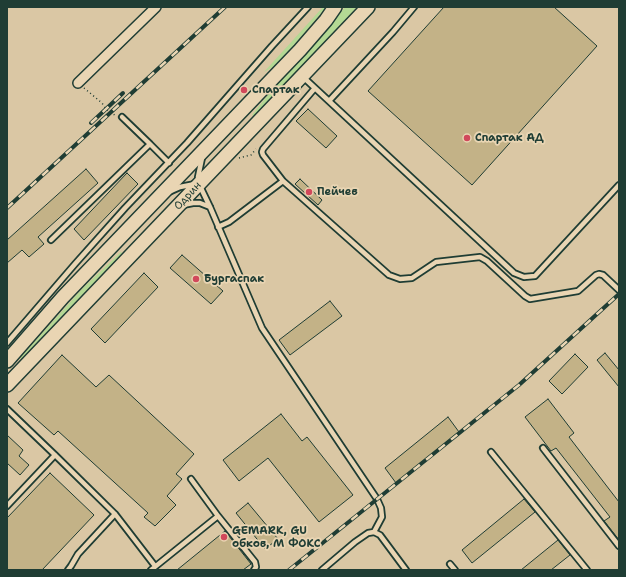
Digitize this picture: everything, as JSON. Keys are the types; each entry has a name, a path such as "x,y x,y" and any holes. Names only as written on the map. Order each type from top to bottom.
{"main road":[{"name":"Одрин","path":"7,361 63,297 300,50 326,20 335,7"},
{"name":"Одрин","path":"7,385 368,7"},
{"path":"7,369 25,348 32,334"}],"street":[{"path":"78,83 156,7"}],"lane":[{"path":"7,343 125,208 169,163 308,7"},
{"path":"330,101 414,7"},
{"path":"302,76 514,273 524,277 535,276 619,185"},
{"path":"315,88 263,149 263,155 283,181 389,275 400,279 412,278 436,262 480,257 487,261 530,299 578,291 599,274 603,275 619,290"},
{"path":"122,117 169,163"},
{"path":"51,240 150,144"},
{"path":"204,150 199,170 199,184 262,328 378,499 382,517 374,532"},
{"path":"218,227 228,222 283,181"},
{"path":"161,196 180,187 199,184"},
{"path":"178,207 193,203 200,203 210,208"},
{"path":"7,409 115,514 155,566"},
{"path":"543,448 619,546"},
{"path":"491,452 587,570"},
{"path":"7,506 55,455"},
{"path":"192,479 218,516 255,562 256,567 254,570"},
{"path":"68,570 72,566 78,554 115,514"},
{"path":"151,570 218,516"},
{"path":"322,570 355,542 368,533 374,532 380,535 406,570"},
{"path":"450,564 455,570"}],"path":[{"path":"78,83 102,103 111,113 117,117 122,117"}],"shaded area":[{"path":"7,7 619,7 619,570 7,570"}],"green space":[{"path":"323,7 326,7 293,46 273,67 264,72"},
{"path":"345,7 357,7 254,116 252,115 271,91 325,33"},
{"path":"121,252 122,253 21,359 20,358 82,289"}],"building":[{"name":"Спартак АД","path":"444,7 554,7 597,46 472,185 368,91"},
{"path":"308,109 337,136 326,148 296,121"},
{"path":"86,169 98,183 38,237 44,244 29,257 22,250 7,263 7,240"},
{"path":"127,173 138,184 84,240 74,229"},
{"name":"Пейчев","path":"300,179 322,200 318,205 295,184"},
{"name":"Бургаспак","path":"182,255 223,291 211,304 170,268"},
{"path":"144,273 158,287 105,343 91,329"},
{"path":"330,301 342,316 290,355 279,340"},
{"path":"605,353 619,370 619,387 597,360"},
{"path":"575,354 588,367 562,394 549,381"},
{"path":"62,355 96,387 109,375 194,454 176,474 182,479 167,496 176,505 155,526 144,517 148,513 58,431 54,435 18,403"},
{"path":"548,399 574,433 569,437 619,502 619,540 604,521 610,517 556,448 551,451 525,417"},
{"path":"281,414 302,441 307,437 353,495 319,522 268,458 239,481 223,460"},
{"path":"448,417 459,432 396,483 385,468"},
{"path":"7,435 23,450 19,456 29,465 20,475 7,463"},
{"path":"50,473 94,515 42,570 7,570 7,518"},
{"path":"524,499 535,512 472,563 462,550"},
{"path":"248,503 278,539 265,549 236,513"},
{"path":"225,531 251,564 243,570 177,570"},
{"path":"558,540 570,555 551,570 521,570"}],"railway":[{"path":"7,208 225,7"},
{"path":"91,123 123,93"},
{"path":"289,570 519,385 619,294"}],"place":[{"name":"Спартак","path":"244,90"},
{"name":"Спартак АД","path":"467,138"},
{"name":"Пейчев","path":"309,192"},
{"name":"Бургаспак","path":"196,279"},
{"name":"GEMARK, GU обков, М ФОКС","path":"224,537"}]}
